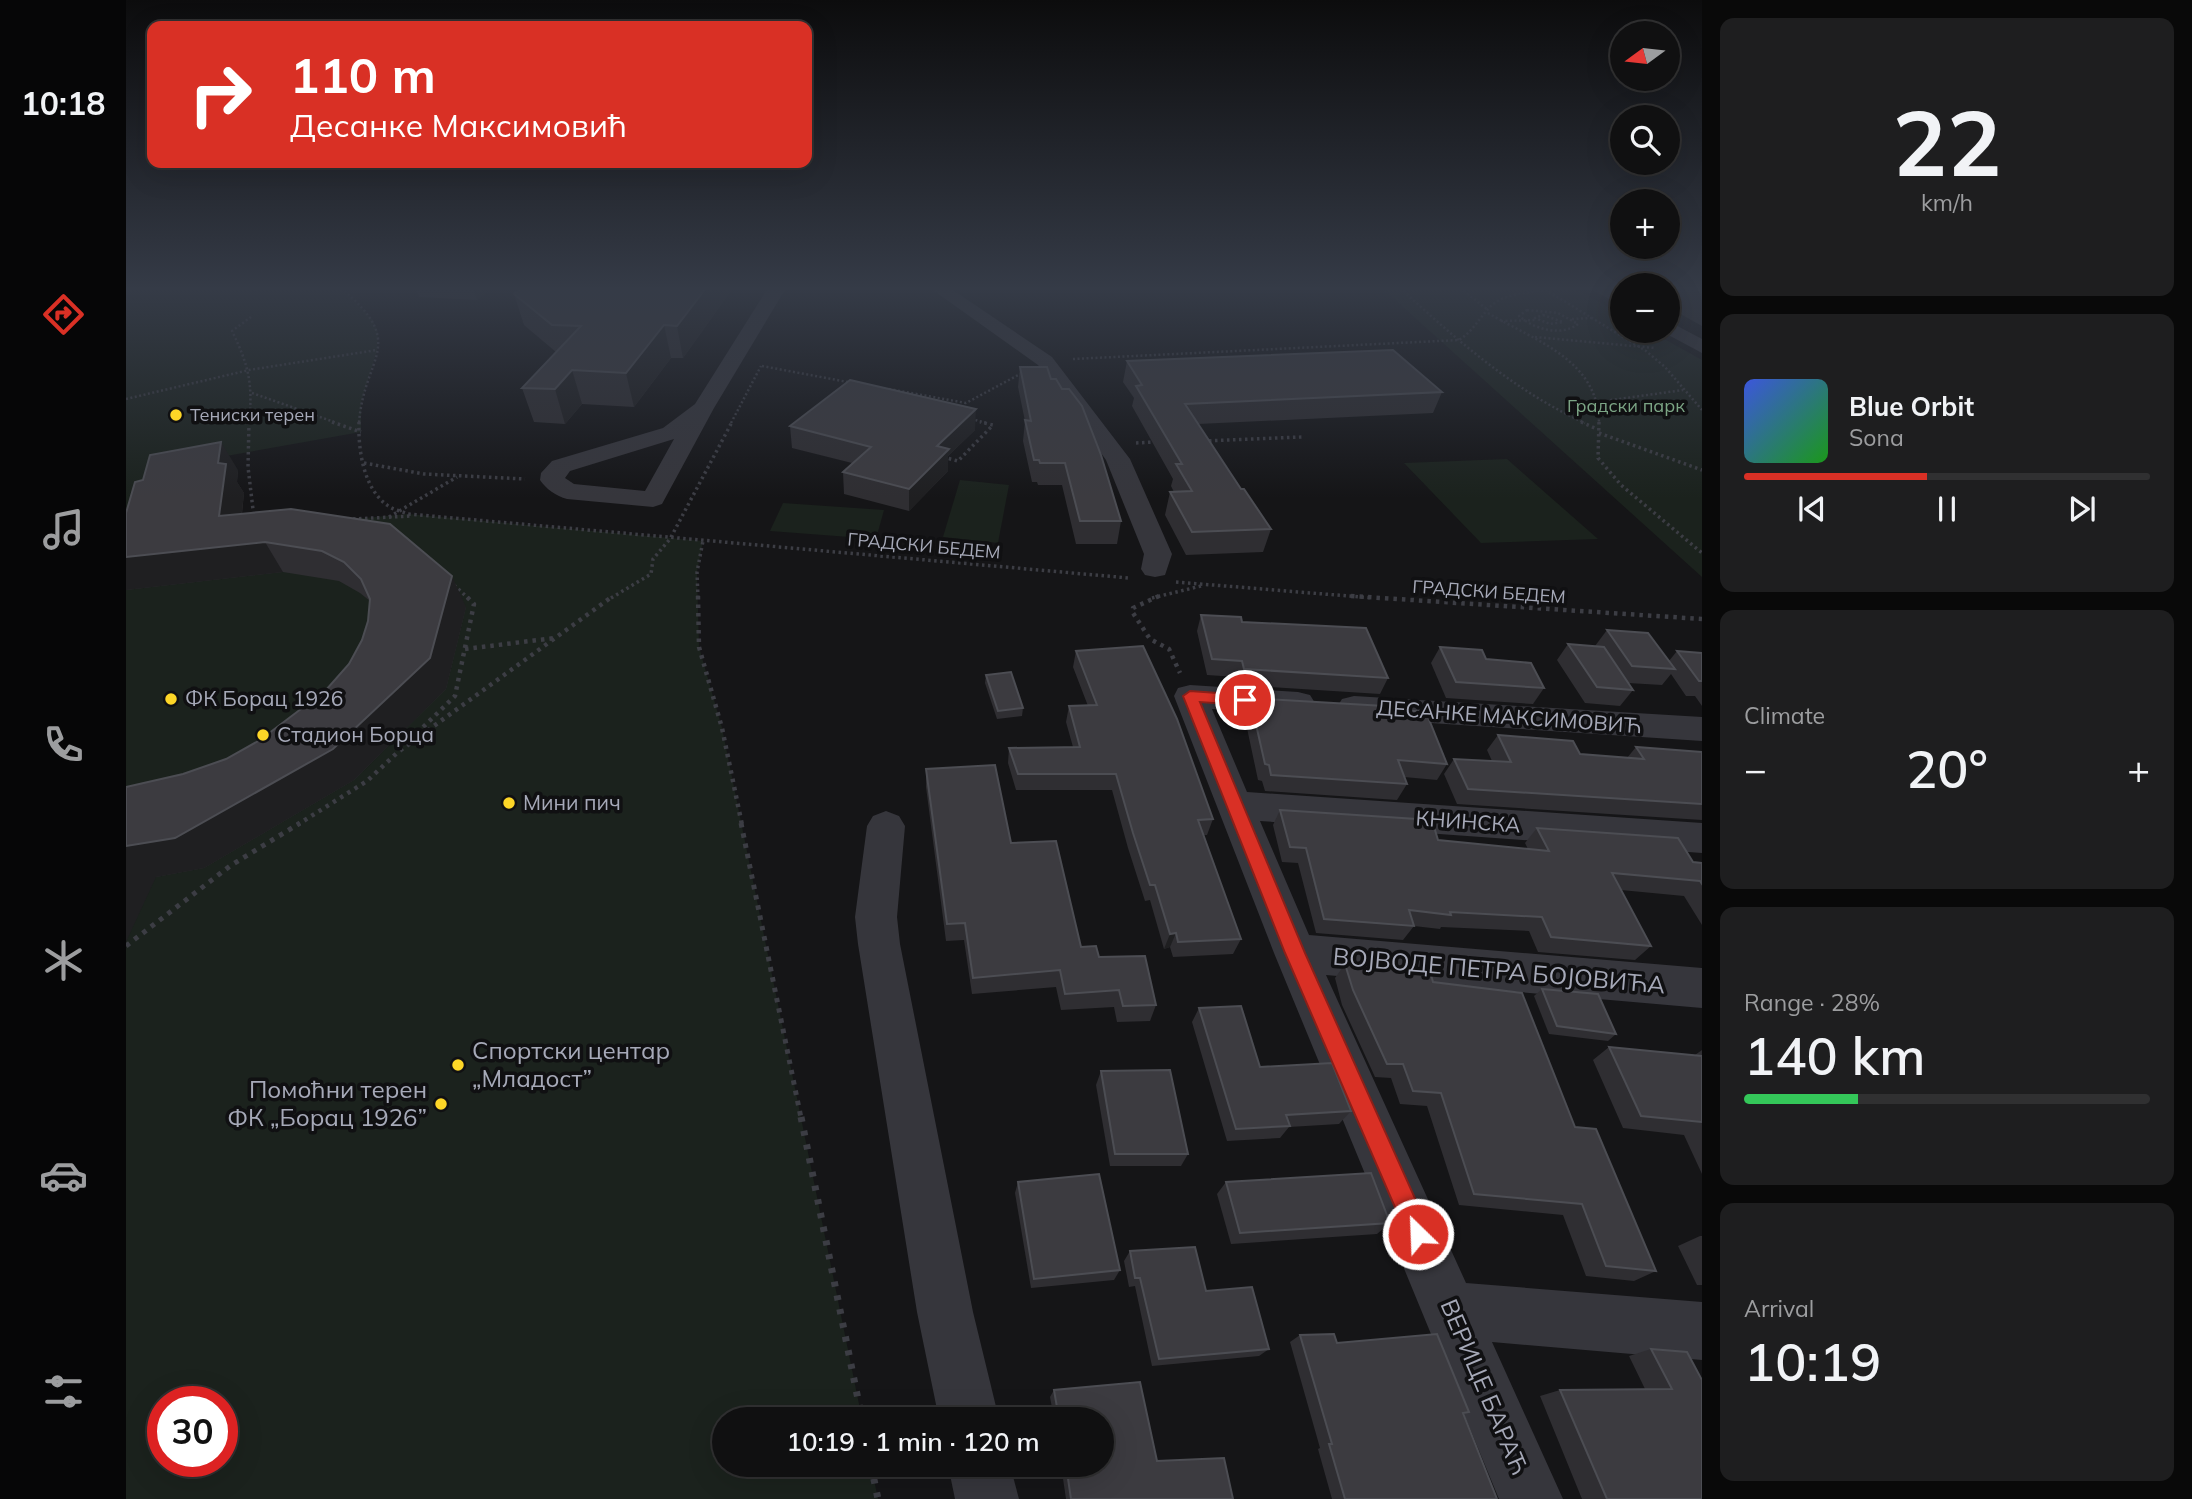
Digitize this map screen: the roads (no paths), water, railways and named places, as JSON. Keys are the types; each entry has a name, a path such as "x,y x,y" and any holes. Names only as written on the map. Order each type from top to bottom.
{"street":[{"path":"703,408 671,433 561,466 553,473 552,480 567,491 653,499 734,358"},
{"path":"1042,358 1118,459 1158,554 1153,576"},
{"name":"ДЕСАНКЕ МАКСИМОВИЋ","path":"1190,696 1702,729"},
{"name":"ВЕРИЦЕ БАРАЋ","path":"1190,696 1295,953 1452,1310 1531,1499"},
{"name":"КНИНСКА","path":"1234,805 1702,838"},
{"path":"886,826 876,917 879,944 945,1312 966,1407"},
{"name":"ВОЈВОДЕ ПЕТРА БОЈОВИЋА","path":"1295,953 1702,988"},
{"path":"1452,1310 1702,1331"},
{"path":"982,1477 987,1499"}],"place":[{"name":"Тениски терен","path":"176,415"},
{"name":"ФК Борац 1926","path":"171,699"},
{"name":"Стадион Борца","path":"263,735"},
{"name":"Мини пич","path":"509,803"},
{"name":"Спортски центар „Младост”","path":"458,1065"},
{"name":"Помоћни терен ФК „Борац 1926”","path":"441,1104"}],"park label":[{"name":"Градски парк","path":"1626,406"}]}
